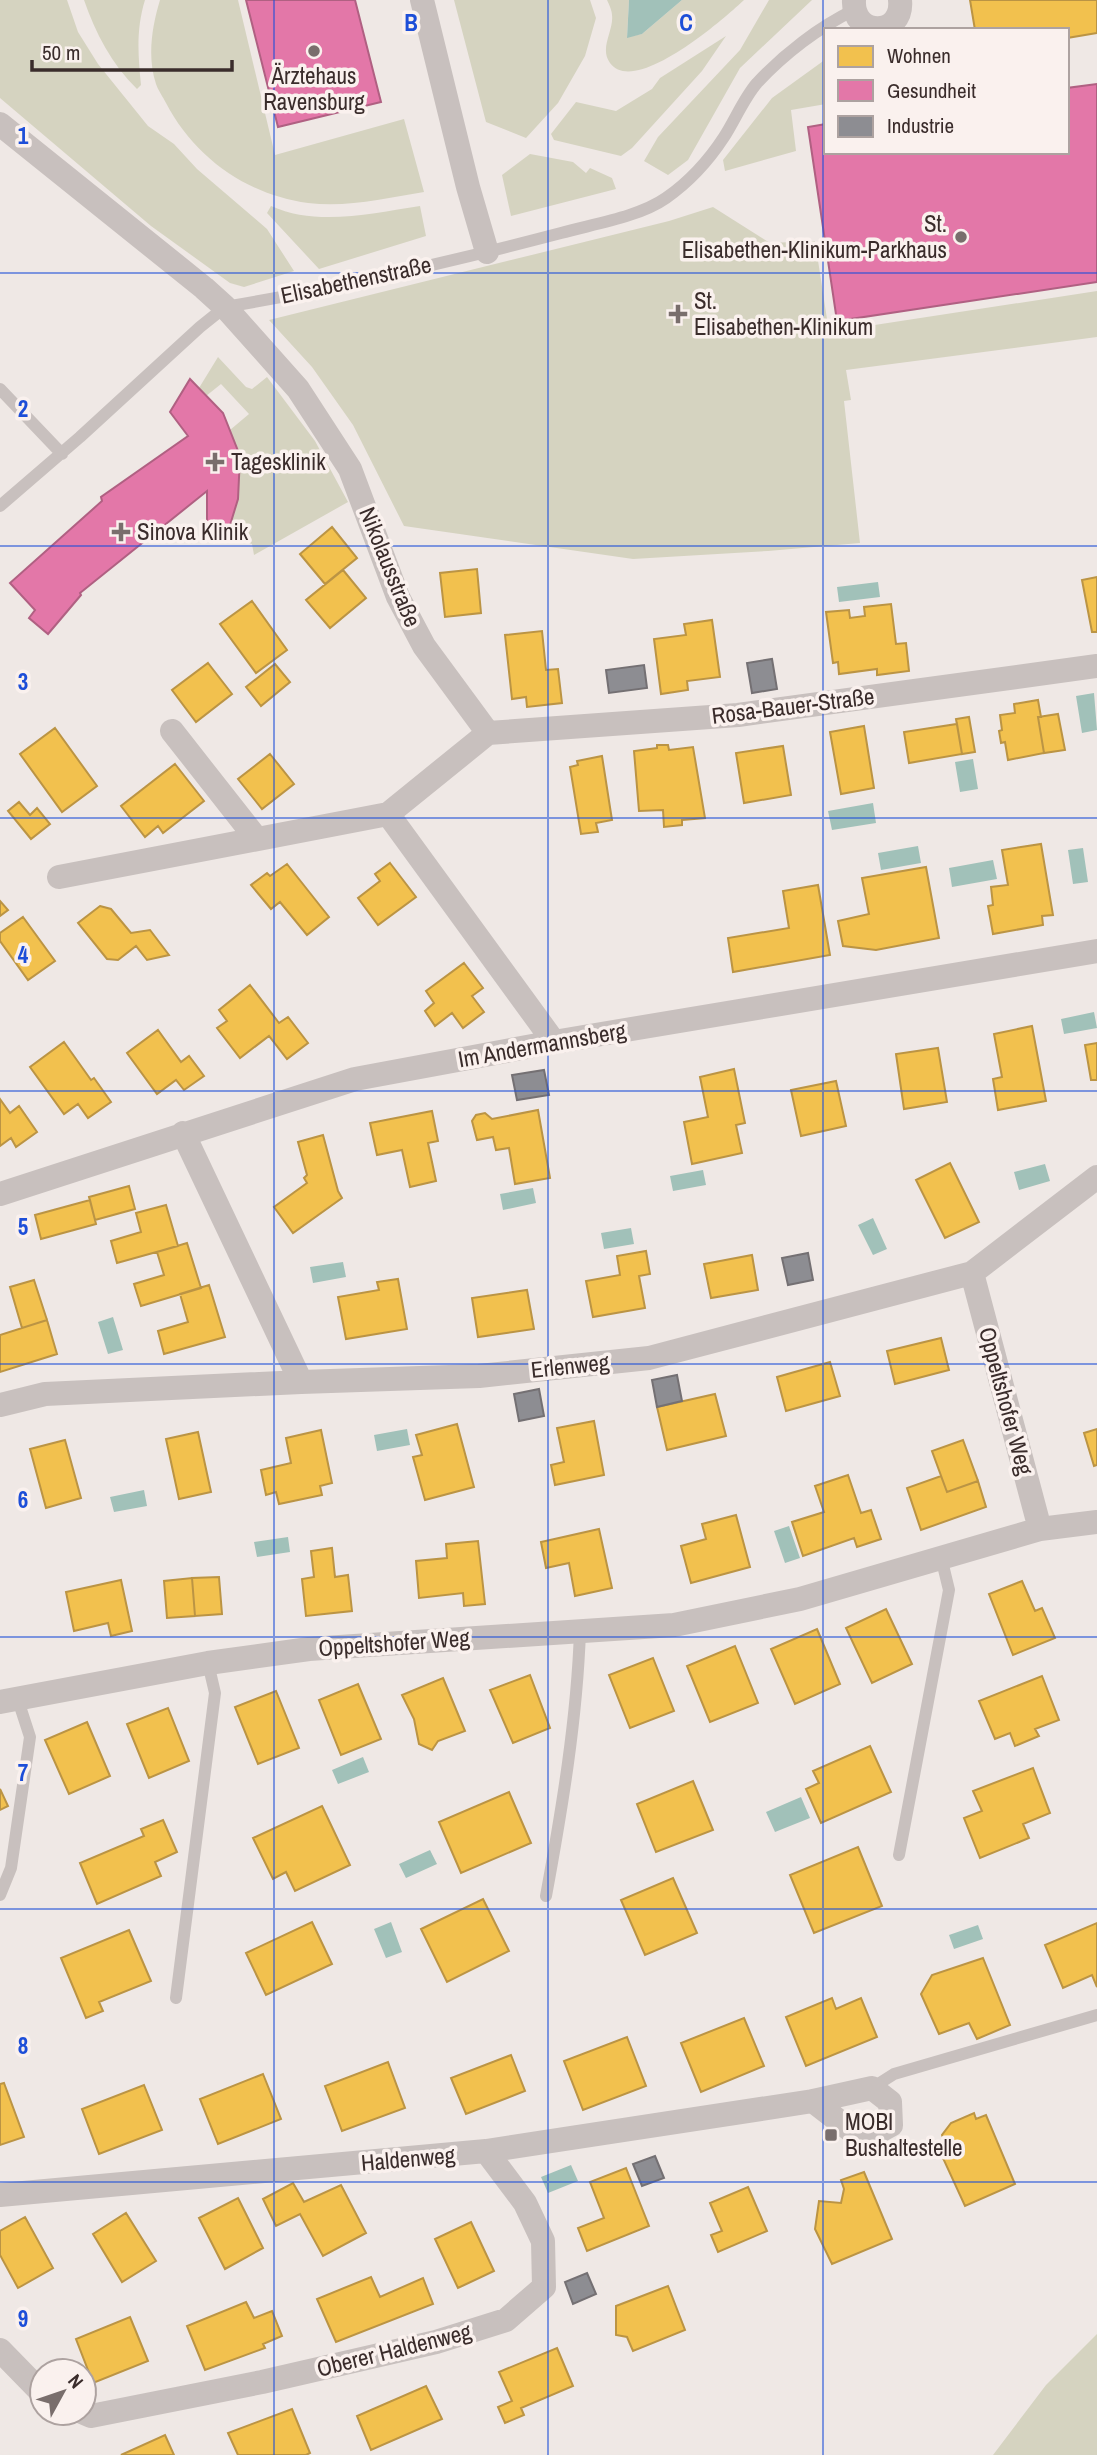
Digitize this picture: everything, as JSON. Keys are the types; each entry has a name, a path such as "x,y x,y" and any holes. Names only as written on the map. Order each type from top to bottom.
{"street":[{"path":"422,0 468,187 488,253"},
{"name":"Elisabethenstraße","path":"885,28 900,12 900,0"},
{"name":"Elisabethenstraße","path":"854,5 857,17 868,27 876,28"},
{"name":"Nikolausstraße","path":"0,124 225,307 298,389 350,469 398,597 424,646 488,733"},
{"name":"Rosa-Bauer-Straße","path":"488,733 738,715 1097,666"},
{"path":"172,732 256,838"},
{"path":"59,877 388,814 488,733"},
{"path":"388,814 554,1042"},
{"name":"Im Andermannsberg","path":"0,1194 355,1079 554,1042 1097,951"},
{"path":"183,1133 301,1382"},
{"name":"Erlenweg","path":"0,1405 45,1394 479,1377 649,1357 972,1273 1097,1177"},
{"name":"Oppeltshofer Weg","path":"972,1273 1040,1529"},
{"name":"Oppeltshofer Weg","path":"9,1700 208,1663 309,1649 674,1625 800,1599 1040,1529 1097,1522"},
{"path":"813,2102 853,2132 869,2137 891,2125 890,2102 872,2088"},
{"name":"Haldenweg","path":"0,2195 486,2151 813,2102 872,2088"},
{"name":"Oberer Haldenweg","path":"98,2415 262,2382 436,2342 506,2320 544,2287 543,2241 525,2203 486,2151"},
{"path":"0,2350 28,2379"}],"lane":[{"name":"Elisabethenstraße","path":"225,307 488,253 606,221 665,199 696,172 722,140 756,84 812,36 854,5"},
{"path":"0,506 62,454 225,307"},
{"path":"0,390 62,454"},
{"path":"899,1855 949,1590 941,1557"},
{"path":"546,1896 579,1674 580,1631"},
{"path":"176,1998 215,1693 208,1663"},
{"path":"0,1895 11,1868 30,1737 9,1700"},
{"path":"872,2088 894,2074 1097,2015"}],"shaded area":[{"path":"0,0 67,0 78,32 98,64 148,126 174,144 197,169 267,229 294,271 244,287 230,283 151,226 0,98"},
{"path":"84,0 145,0 139,32 141,85 137,89 105,48"},
{"path":"160,0 238,0 275,155 404,119 424,192 352,203 308,203 264,192 225,170 191,140 156,84 152,42"},
{"path":"454,0 590,0 596,18 585,56 558,103 526,138 486,122"},
{"path":"607,0 629,0 627,37 642,34 682,0 744,0 679,51 639,70 622,71 610,63 607,57 606,45 612,21"},
{"path":"769,0 812,0 740,68 688,160 668,175 644,161 658,137 740,50"},
{"path":"726,36 702,71 632,148 621,156 554,140 551,134 576,102 616,111 652,89 660,78"},
{"path":"824,60 824,104 791,110 796,151 725,171 723,160 772,98"},
{"path":"530,154 573,162 586,173 590,168 612,178 616,189 511,216 502,175"},
{"path":"271,206 307,216 326,217 364,215 420,206 426,236 319,269 267,213"},
{"path":"713,207 770,243 815,241 829,332 1097,291 1097,337 846,370 851,400 844,401 860,543 633,559 404,526 353,425 312,367 269,320 669,221"},
{"path":"218,357 246,387 252,389 267,377 315,441 348,502 254,555 252,544 227,535 238,499 240,456 230,430 249,414 221,384 206,396 199,388"},
{"path":"1097,2334 1097,2455 993,2455 1046,2385"}],"water":[{"path":"629,0 682,0 642,34 627,38"},
{"path":"878,582 880,597 839,602 837,587"},
{"path":"1094,693 1097,730 1082,733 1076,696"},
{"path":"973,759 978,789 960,792 955,762"},
{"path":"873,803 876,823 832,830 828,811"},
{"path":"918,846 921,863 881,870 878,853"},
{"path":"1083,848 1088,882 1073,884 1068,850"},
{"path":"993,860 997,879 952,887 949,868"},
{"path":"1094,1012 1097,1028 1064,1034 1061,1019"},
{"path":"1045,1164 1050,1181 1019,1190 1014,1172"},
{"path":"703,1170 706,1185 673,1191 670,1176"},
{"path":"533,1188 536,1203 503,1210 500,1194"},
{"path":"873,1218 887,1249 873,1255 858,1225"},
{"path":"631,1228 634,1244 604,1249 601,1233"},
{"path":"343,1262 346,1277 313,1283 310,1267"},
{"path":"113,1317 123,1350 108,1354 98,1322"},
{"path":"407,1429 410,1445 377,1451 374,1435"},
{"path":"144,1490 147,1506 114,1512 110,1497"},
{"path":"789,1526 800,1558 785,1563 774,1531"},
{"path":"288,1537 290,1552 257,1557 254,1542"},
{"path":"363,1757 369,1772 338,1784 332,1770"},
{"path":"801,1797 810,1818 775,1832 766,1812"},
{"path":"430,1850 437,1864 406,1878 399,1864"},
{"path":"391,1922 402,1952 386,1958 374,1929"},
{"path":"978,1925 983,1939 954,1949 949,1935"},
{"path":"571,2165 578,2181 548,2193 541,2177"}],"building: Wohnen":[{"path":"970,0 1097,0 1097,33 1069,38 1069,28 975,28"},
{"path":"332,527 357,558 325,584 300,554"},
{"path":"477,569 481,613 445,617 440,573"},
{"path":"343,570 366,598 330,628 306,600"},
{"path":"1097,577 1097,632 1092,632 1082,580"},
{"path":"252,601 287,650 256,673 220,624"},
{"path":"891,604 896,644 906,643 909,671 877,675 877,669 839,674 838,662 833,663 826,612 849,610 850,618 865,616 864,607"},
{"path":"712,620 720,677 687,681 688,690 661,694 654,639 686,635 684,624"},
{"path":"542,631 546,670 558,669 562,703 527,707 526,697 512,699 505,635"},
{"path":"208,663 232,694 196,722 172,690"},
{"path":"275,664 290,682 261,706 246,687"},
{"path":"1038,700 1044,753 1008,760 1005,742 1001,743 1000,715 1015,713 1014,704"},
{"path":"1058,714 1065,750 1044,753 1038,717"},
{"path":"969,717 975,752 962,754 956,719"},
{"path":"957,724 962,754 909,763 904,732"},
{"path":"864,726 874,788 841,794 830,732"},
{"path":"55,728 97,786 62,812 20,754"},
{"path":"657,745 668,745 669,750 693,747 705,818 682,820 682,825 664,827 663,810 639,811 634,751 657,748"},
{"path":"783,746 791,795 744,803 736,753"},
{"path":"270,754 294,784 262,809 238,779"},
{"path":"602,756 612,820 596,823 598,832 581,834 570,767 578,765 577,761"},
{"path":"175,764 204,801 163,833 158,826 145,837 121,806"},
{"path":"19,802 30,815 37,808 50,824 31,839 8,811"},
{"path":"1041,844 1053,915 1042,916 1043,925 993,934 988,906 993,905 991,887 1008,885 1002,850"},
{"path":"390,863 416,897 378,925 358,898 380,881 375,874"},
{"path":"287,864 329,917 307,935 280,902 271,909 251,885 267,873 270,876"},
{"path":"926,867 939,938 876,950 843,946 838,921 869,914 862,878"},
{"path":"818,885 830,955 733,972 728,938 789,928 783,891"},
{"path":"0,901 8,910 0,916"},
{"path":"100,906 111,909 131,933 150,930 169,955 147,960 136,946 118,960 107,959 78,923"},
{"path":"23,917 55,961 28,980 0,941 0,933"},
{"path":"464,963 483,988 472,996 484,1012 463,1028 452,1013 435,1026 425,1011 434,1003 426,991"},
{"path":"250,985 279,1023 288,1017 308,1043 287,1059 269,1036 240,1058 217,1028 227,1021 219,1010"},
{"path":"1032,1026 1046,1101 998,1110 993,1079 1002,1077 994,1034"},
{"path":"158,1030 181,1062 189,1056 204,1076 184,1090 176,1080 157,1094 127,1053"},
{"path":"64,1042 91,1080 94,1078 111,1102 88,1118 78,1104 64,1114 30,1067"},
{"path":"1097,1043 1097,1080 1091,1080 1085,1045"},
{"path":"938,1048 947,1102 904,1109 896,1054"},
{"path":"734,1069 745,1123 736,1125 742,1153 692,1164 684,1122 708,1117 700,1077"},
{"path":"836,1081 846,1126 801,1136 791,1090"},
{"path":"0,1099 10,1113 19,1106 37,1132 16,1147 11,1138 0,1146"},
{"path":"538,1110 550,1178 515,1184 509,1148 496,1150 493,1137 477,1140 472,1121 476,1115 485,1113 492,1119"},
{"path":"432,1111 438,1141 428,1143 436,1181 410,1187 402,1150 377,1155 370,1123"},
{"path":"323,1135 342,1198 293,1233 274,1207 307,1183 298,1142"},
{"path":"950,1163 979,1222 945,1238 916,1180"},
{"path":"129,1186 135,1209 95,1220 89,1197"},
{"path":"90,1200 96,1224 41,1239 35,1215"},
{"path":"166,1205 178,1246 117,1263 111,1241 141,1232 136,1213"},
{"path":"187,1243 201,1288 141,1306 134,1284 164,1275 157,1252"},
{"path":"646,1251 650,1274 639,1276 645,1308 593,1317 586,1281 620,1275 617,1256"},
{"path":"752,1255 758,1290 711,1298 704,1264"},
{"path":"398,1279 407,1329 346,1339 338,1297 379,1290 377,1282"},
{"path":"34,1280 47,1320 22,1328 10,1287"},
{"path":"209,1285 225,1337 164,1354 158,1331 188,1322 180,1294"},
{"path":"527,1290 534,1329 478,1337 472,1298"},
{"path":"47,1320 57,1354 0,1372 0,1335"},
{"path":"941,1338 949,1370 895,1384 887,1351"},
{"path":"830,1362 840,1396 786,1411 777,1377"},
{"path":"715,1394 726,1436 667,1450 657,1407"},
{"path":"594,1421 604,1475 555,1485 551,1465 564,1462 557,1428"},
{"path":"457,1424 474,1487 425,1500 413,1457 422,1455 416,1435"},
{"path":"1097,1429 1097,1465 1094,1466 1084,1433"},
{"path":"321,1430 332,1483 320,1486 322,1495 279,1504 276,1492 266,1495 261,1470 291,1463 286,1438"},
{"path":"198,1432 211,1492 179,1499 166,1439"},
{"path":"65,1440 81,1498 46,1508 30,1449"},
{"path":"963,1440 978,1481 947,1492 932,1451"},
{"path":"848,1475 861,1513 871,1510 881,1539 857,1547 854,1538 803,1556 792,1522 824,1512 815,1486"},
{"path":"941,1476 947,1492 978,1481 986,1507 921,1530 907,1488"},
{"path":"736,1515 750,1567 691,1583 681,1546 706,1539 702,1524"},
{"path":"599,1529 612,1588 575,1596 569,1563 546,1568 541,1542"},
{"path":"478,1541 485,1604 464,1606 463,1593 419,1598 416,1561 447,1558 446,1544"},
{"path":"332,1548 335,1577 348,1575 352,1611 306,1616 302,1579 314,1577 311,1551"},
{"path":"219,1577 222,1614 195,1616 192,1578"},
{"path":"192,1578 195,1616 167,1618 164,1581"},
{"path":"121,1580 132,1631 111,1636 108,1623 74,1631 66,1592"},
{"path":"1022,1581 1035,1611 1042,1608 1055,1638 1013,1655 989,1594"},
{"path":"886,1609 912,1664 872,1683 846,1628"},
{"path":"817,1629 840,1684 795,1704 771,1649"},
{"path":"735,1646 758,1703 710,1722 687,1666"},
{"path":"653,1658 674,1711 630,1728 609,1675"},
{"path":"530,1675 550,1728 513,1743 490,1690"},
{"path":"1042,1676 1059,1720 1035,1729 1039,1736 1015,1746 1010,1733 995,1739 979,1701"},
{"path":"443,1678 465,1731 438,1741 432,1750 419,1744 414,1719 402,1695"},
{"path":"358,1684 381,1739 341,1755 319,1700"},
{"path":"276,1691 299,1748 258,1764 235,1707"},
{"path":"168,1708 189,1761 149,1778 127,1724"},
{"path":"87,1722 110,1776 69,1794 45,1740"},
{"path":"870,1746 891,1792 821,1823 806,1789 819,1783 813,1771"},
{"path":"1033,1768 1050,1813 1023,1824 1029,1838 980,1858 964,1818 982,1811 973,1791"},
{"path":"693,1781 713,1830 656,1852 637,1804"},
{"path":"0,1789 8,1806 0,1810"},
{"path":"509,1792 531,1843 461,1873 439,1822"},
{"path":"322,1806 350,1865 295,1891 286,1872 273,1879 253,1838"},
{"path":"163,1820 177,1852 155,1862 161,1876 97,1904 80,1863 144,1836 141,1829"},
{"path":"858,1847 882,1906 814,1933 790,1875"},
{"path":"673,1878 697,1933 645,1955 621,1900"},
{"path":"483,1899 509,1951 447,1982 421,1929"},
{"path":"312,1922 332,1964 266,1995 246,1953"},
{"path":"1097,1923 1097,1987 1092,1975 1063,1988 1045,1945"},
{"path":"129,1930 151,1981 99,2002 103,2011 86,2018 61,1958"},
{"path":"983,1958 1010,2025 977,2039 969,2023 939,2034 921,1994 932,1975"},
{"path":"832,1998 836,2009 861,1998 877,2037 806,2066 786,2017"},
{"path":"744,2018 764,2066 701,2092 681,2043"},
{"path":"627,2037 646,2086 583,2110 564,2061"},
{"path":"511,2055 525,2091 466,2114 451,2078"},
{"path":"388,2062 405,2108 342,2131 325,2086"},
{"path":"263,2074 281,2119 218,2144 200,2099"},
{"path":"4,2083 24,2137 0,2145 0,2084"},
{"path":"144,2085 162,2130 99,2154 82,2109"},
{"path":"974,2113 976,2119 986,2115 1015,2184 965,2206 942,2156 949,2154 942,2135 951,2123"},
{"path":"626,2168 649,2226 587,2251 578,2228 604,2218 590,2182"},
{"path":"864,2172 892,2239 832,2264 815,2229 819,2201 841,2203 844,2189 841,2180"},
{"path":"293,2183 304,2202 341,2185 366,2233 323,2256 300,2214 276,2226 263,2199"},
{"path":"748,2187 767,2231 718,2252 711,2235 722,2231 710,2203"},
{"path":"238,2198 263,2248 225,2269 199,2218"},
{"path":"126,2213 156,2261 122,2282 93,2234"},
{"path":"25,2217 53,2268 18,2288 0,2255 0,2231"},
{"path":"471,2222 494,2271 458,2288 435,2239"},
{"path":"371,2277 380,2297 423,2278 433,2304 336,2342 317,2299"},
{"path":"668,2286 685,2330 633,2351 627,2337 616,2335 616,2306"},
{"path":"246,2302 254,2318 272,2311 282,2336 263,2344 265,2348 205,2370 187,2326"},
{"path":"130,2317 148,2361 98,2381 98,2357 83,2357 76,2339"},
{"path":"557,2348 573,2386 521,2408 524,2415 505,2423 498,2407 512,2401 499,2372"},
{"path":"426,2386 442,2419 371,2450 357,2416"},
{"path":"292,2409 310,2453 238,2455 228,2433"},
{"path":"165,2435 174,2455 121,2455"}],"building: Gesundheit":[{"name":"Ärztehaus Ravensburg","path":"246,0 355,0 381,102 278,127"},
{"name":"St. Elisabethen-Klinikum-Parkhaus","path":"1097,84 1097,282 837,321 808,127 824,124 824,154 1069,154 1069,88"},
{"path":"190,379 223,413 240,456 238,499 227,535 207,527 207,491 80,593 48,634 29,618 35,610 10,583 102,501 101,497 188,436 170,412"}],"building: Industrie":[{"path":"772,659 777,689 752,693 747,663"},
{"path":"644,665 647,688 609,693 606,670"},
{"path":"544,1070 549,1095 517,1100 512,1075"},
{"path":"808,1253 813,1280 788,1285 782,1258"},
{"path":"677,1375 682,1401 657,1407 652,1380"},
{"path":"539,1389 544,1416 519,1421 514,1394"},
{"path":"655,2156 664,2178 642,2186 633,2164"},
{"path":"587,2273 596,2294 573,2304 565,2282"}],"place":[{"name":"Ärztehaus Ravensburg","path":"314,51"},
{"name":"St. Elisabethen-Klinikum-Parkhaus","path":"961,237"},
{"name":"St. Elisabethen-Klinikum","path":"678,314"},
{"name":"Tagesklinik","path":"215,462"},
{"name":"Sinova Klinik","path":"121,532"},
{"name":"MOBI Bushaltestelle","path":"831,2135"}]}
